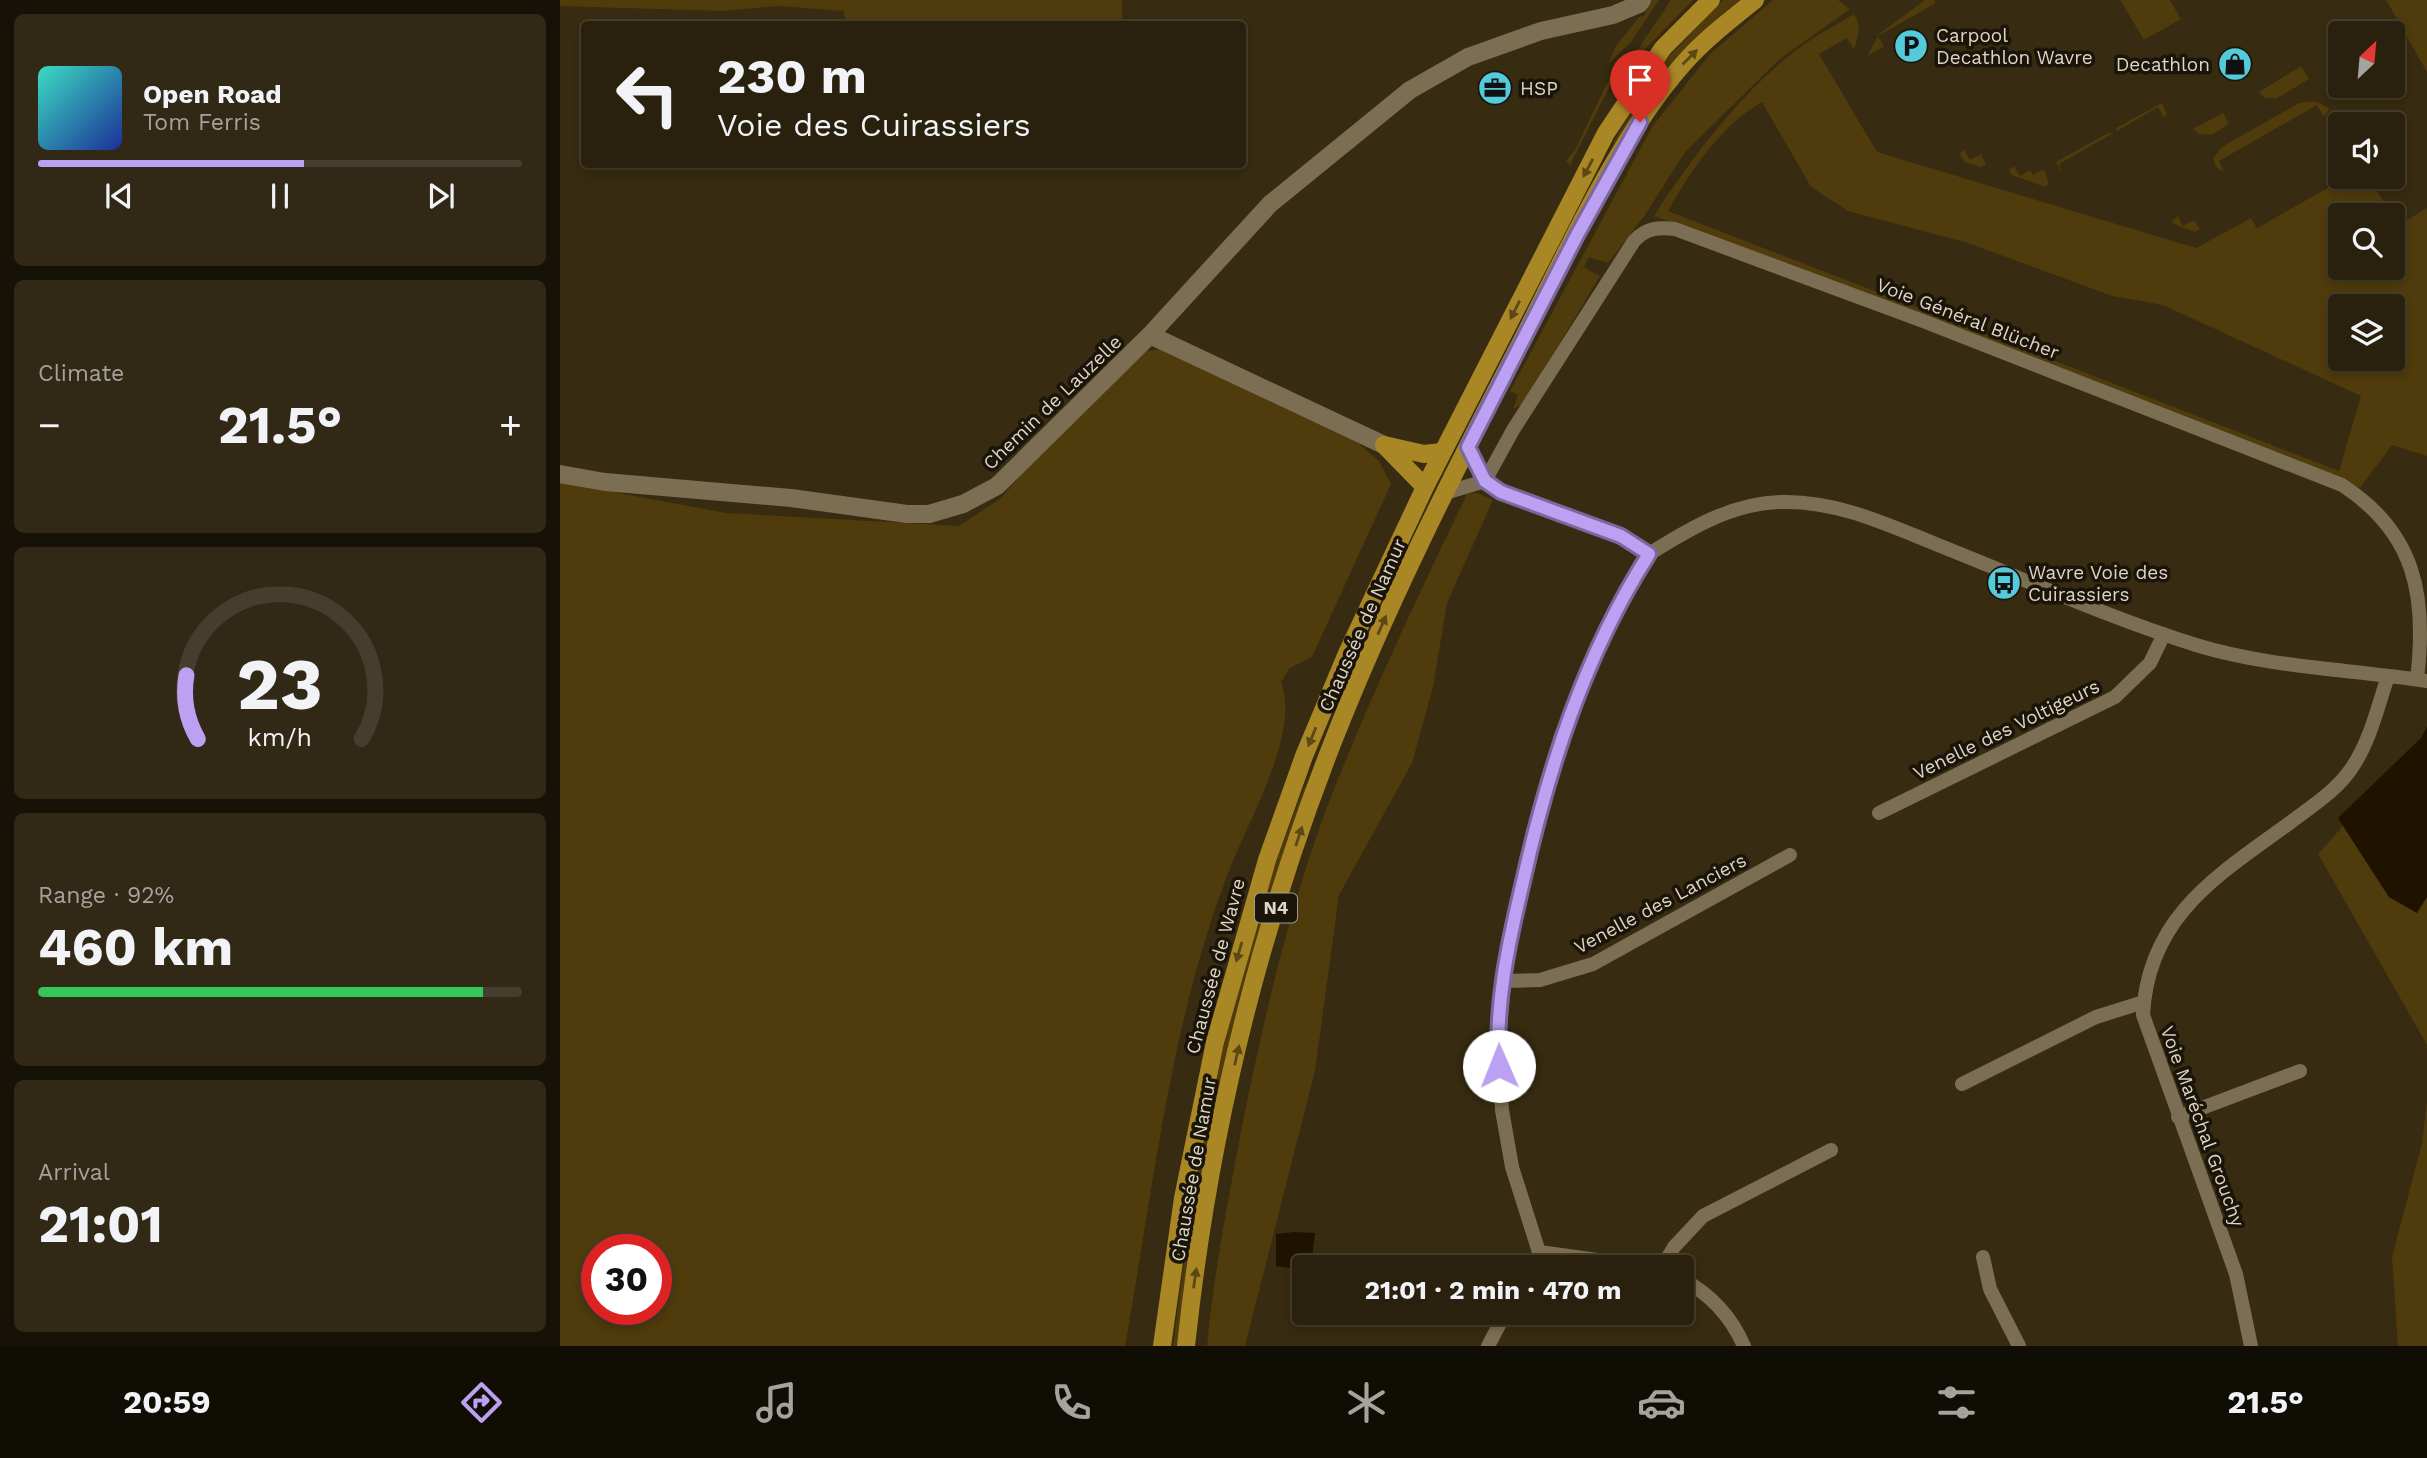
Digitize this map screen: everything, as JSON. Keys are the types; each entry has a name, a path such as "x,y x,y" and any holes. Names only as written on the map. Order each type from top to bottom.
{"main road":[{"name":"Chaussée de Namur","path":"1348,651 1425,487 1623,102 1663,48 1710,0"},
{"name":"Chaussée de Namur","path":"1186,1346 1200,1239 1248,1005 1273,917 1333,740 1391,605 1468,447 1577,235 1640,122 1685,62 1755,0"},
{"path":"1384,445 1424,454 1443,452"},
{"path":"1384,445 1425,487"},
{"name":"Chaussée de Wavre","path":"1162,1346 1190,1159 1227,996 1284,808 1348,651"}],"street":[{"path":"1150,335 1270,204 1410,90 1468,57 1541,31 1613,15 1639,4 1642,0"},
{"name":"Voie Général Blücher","path":"1485,481 1513,430 1634,242 1643,233 1656,228 1675,229 1897,311 2342,485 2382,518 2412,568 2420,604 2422,680"},
{"name":"Chemin de Lauzelle","path":"560,474 606,482 791,498 929,514 963,504 997,486 1150,335 1384,445"},
{"path":"1468,447 1485,481 1516,500 1621,536 1649,554"},
{"path":"1446,493 1485,481"},
{"path":"1538,1255 1512,1167 1502,1110 1497,1044 1508,946 1536,823 1561,736 1606,630 1649,554 1692,528 1730,511 1781,502 1812,504 1872,519 2164,634 2221,652 2282,664 2422,680"},
{"name":"Venelle des Voltigeurs","path":"1879,813 2115,698 2150,663 2164,634"},
{"name":"Voie Maréchal Grouchy","path":"2251,1346 2236,1274 2143,1015 2146,979 2154,954 2172,922 2191,899 2316,804 2351,769 2364,744 2388,676"},
{"name":"Venelle des Lanciers","path":"1503,981 1540,981 1593,964 1790,855"},
{"path":"1962,1084 2096,1017 2144,1002"},
{"path":"2178,1116 2300,1072"},
{"path":"1669,1255 1703,1216 1831,1150"},
{"path":"1539,1252 1561,1255"},
{"path":"1983,1257 1990,1289 2018,1346"},
{"path":"1694,1287 1711,1298 1729,1319 1744,1346"},
{"path":"1488,1346 1499,1325"}],"shaded area":[{"path":"560,0 1122,0 1122,21 846,21 843,11 779,6 722,11 560,6"},
{"path":"1651,0 1659,0 1631,42 1608,64 1616,46 1639,17 1644,16"},
{"path":"1671,0 1693,0 1611,84 1570,165 1566,161 1575,150 1610,77 1638,49"},
{"path":"1723,0 1739,0 1670,66 1641,103 1617,145 1613,142 1660,66"},
{"path":"1773,0 1838,0 1850,9 1781,58 1685,152 1645,215 1608,263 1589,257 1584,267 1600,276 1523,404 1513,409 1518,395 1510,391 1652,127 1710,54"},
{"path":"1925,0 1934,0 1936,3 1878,36 1884,47 1867,56 1879,34"},
{"path":"2120,0 2170,0 2181,19 2144,40"},
{"path":"2386,0 2427,0 2427,72 2405,33 2405,21 2398,21"},
{"path":"1854,14 1859,27 1854,50 1847,38 1819,54 1877,152 2196,248 2251,218 2257,228 2328,188 2376,189 2384,203 2328,203 2328,280 2405,280 2405,221 2427,208 2427,456 2392,445 2360,488 2298,460 1928,316 1654,216 1702,148 1738,104 1778,65 1819,34","holes":["1762,102 1811,187 1848,211 1968,243 2112,296 2163,305 2361,396 2339,471 1668,211 1697,165 1720,136 1747,111"]},
{"path":"2301,66 2309,79 2277,98 2265,98 2259,92"},
{"path":"2314,101 2329,108 2327,114 2323,116 2317,105 2219,161 2224,172 2217,168 2213,159 2220,148 2299,103"},
{"path":"2162,103 2167,114 2164,118 2158,107 2117,131 2116,128"},
{"path":"2223,113 2229,124 2211,135 2199,134 2193,129"},
{"path":"2110,132 2112,134 2059,164 2063,175 2056,162"},
{"path":"1964,149 1970,160 1981,154 1986,164 1981,167 1964,162 1960,154"},
{"path":"2014,166 2020,176 2030,170 2033,175 2044,169 2049,184 2045,187 2012,175 2009,170"},
{"path":"2178,216 2183,226 2194,220 2200,229 2195,232 2173,224 2172,221"},
{"path":"1160,349 1358,443 1379,461 1391,484 1312,657 1290,668 1281,682 1285,702 1279,748 1212,919 1179,1039 1125,1346 560,1346 560,482 726,513 959,526 1000,499 1039,454 1147,351"},
{"path":"1478,493 1493,500 1447,603 1433,687 1412,763 1339,895 1315,1071 1245,1346 1207,1346 1218,1261 1243,1121 1271,995 1305,870 1334,789 1398,640 1467,494"},
{"path":"2427,727 2427,897 2417,913 2389,897 2338,818 2421,738"},
{"path":"1310,774 1262,923 1178,1346 1173,1346 1206,1128 1239,983 1283,842"},
{"path":"2343,826 2389,897 2417,912 2427,897 2427,1045 2318,854"},
{"path":"2427,1101 2427,1346 2398,1346 2392,1257 2422,1143"},
{"path":"1315,1233 1312,1255 1292,1255 1292,1268 1276,1266 1276,1234"}],"place":[{"name":"Carpool Decathlon Wavre","path":"1911,46"},
{"name":"Decathlon","path":"2235,64"},
{"name":"HSP","path":"1495,88"},
{"name":"Wavre Voie des Cuirassiers","path":"2004,583"}],"route":[{"path":"1499,1066 1497,1044 1508,946 1536,823 1561,736 1606,630 1626,589 1649,554 1621,536 1516,500 1501,492 1485,481 1468,447 1577,235 1640,122"}]}
